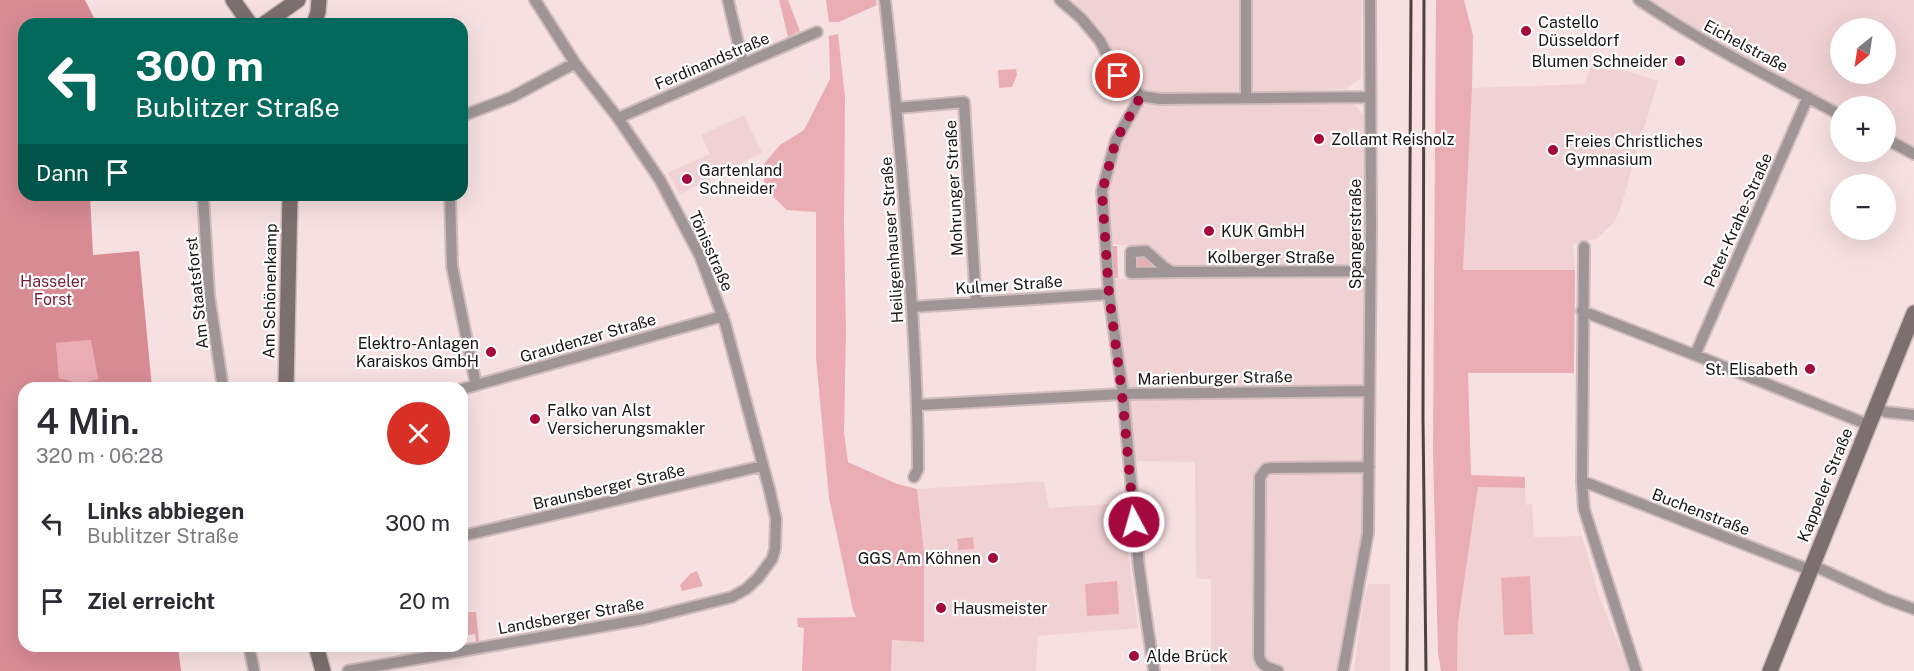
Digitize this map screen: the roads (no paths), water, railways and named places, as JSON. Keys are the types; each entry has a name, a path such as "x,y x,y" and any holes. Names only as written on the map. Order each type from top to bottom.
{"street":[{"path":"233,0 246,18"},
{"path":"272,18 298,0"},
{"name":"Tönisstraße","path":"535,0 575,63 618,118 669,194 700,256 723,316 776,519 775,549"},
{"path":"728,0 743,64"},
{"name":"Heiligenhauser Straße","path":"885,0 897,108 918,405 918,469 914,477"},
{"path":"1060,0 1082,18 1100,41 1118,76 1141,96 1160,99 1370,97"},
{"path":"1246,0 1246,98"},
{"name":"Spangerstraße","path":"1343,671 1368,533 1370,0"},
{"name":"Eichelstraße","path":"1639,0 1673,23 1830,109"},
{"path":"315,18 318,1"},
{"name":"Ferdinandstraße","path":"618,118 817,32"},
{"path":"468,114 512,97 575,63"},
{"path":"1141,96 1116,140 1102,192 1109,294 1122,394 1139,568 1154,671"},
{"name":"Peter-Krahe-Straße","path":"1695,355 1808,97"},
{"name":"Mohrunger Straße","path":"897,108 964,102 976,303"},
{"path":"1896,144 1914,154"},
{"name":"Am Staatsforst","path":"203,201 209,295 222,382"},
{"name":"Am Schönenkamp","path":"286,382 290,201"},
{"path":"450,201 452,266 476,385"},
{"path":"1584,247 1582,311 1584,508 1636,671"},
{"name":"Kolberger Straße","path":"1173,272 1370,271"},
{"name":"Kulmer Straße","path":"912,307 1109,294"},
{"path":"1582,311 1869,425"},
{"name":"Kappeler Straße","path":"1770,671 1914,314"},
{"name":"Graudenzer Straße","path":"468,387 723,316"},
{"name":"Marienburger Straße","path":"918,405 1122,394 1369,391"},
{"path":"1876,408 1886,412 1914,415"},
{"name":"Braunsberger Straße","path":"468,535 762,466"},
{"path":"1278,671 1264,666 1259,655 1260,477 1271,468 1369,467"},
{"name":"Buchenstraße","path":"1582,482 1914,609"},
{"name":"Landsberger Straße","path":"468,646 644,619 732,597 746,589 758,578 772,560 775,549"},
{"path":"250,652 254,671"},
{"path":"318,652 323,671"},
{"name":"Landsberger Straße","path":"348,671 426,652"}],"railway":[{"path":"1407,671 1411,0"},
{"path":"1424,0 1423,418 1426,671"}],"place":[{"name":"Castello Düsseldorf","path":"1526,31"},
{"name":"Blumen Schneider","path":"1680,61"},
{"name":"Zollamt Reisholz","path":"1319,139"},
{"name":"Freies Christliches Gymnasium","path":"1553,150"},
{"name":"Gartenland Schneider","path":"687,179"},
{"name":"KUK GmbH","path":"1209,231"},
{"name":"Elektro-Anlagen Karaiskos GmbH","path":"491,352"},
{"name":"St. Elisabeth","path":"1810,369"},
{"name":"Falko van Alst Versicherungsmakler","path":"535,419"},
{"name":"GGS Am Köhnen","path":"993,558"},
{"name":"Hausmeister","path":"941,608"},
{"name":"Alde Brück","path":"1134,656"}],"park label":[{"name":"Hasseler Forst","path":"53,290"}]}
